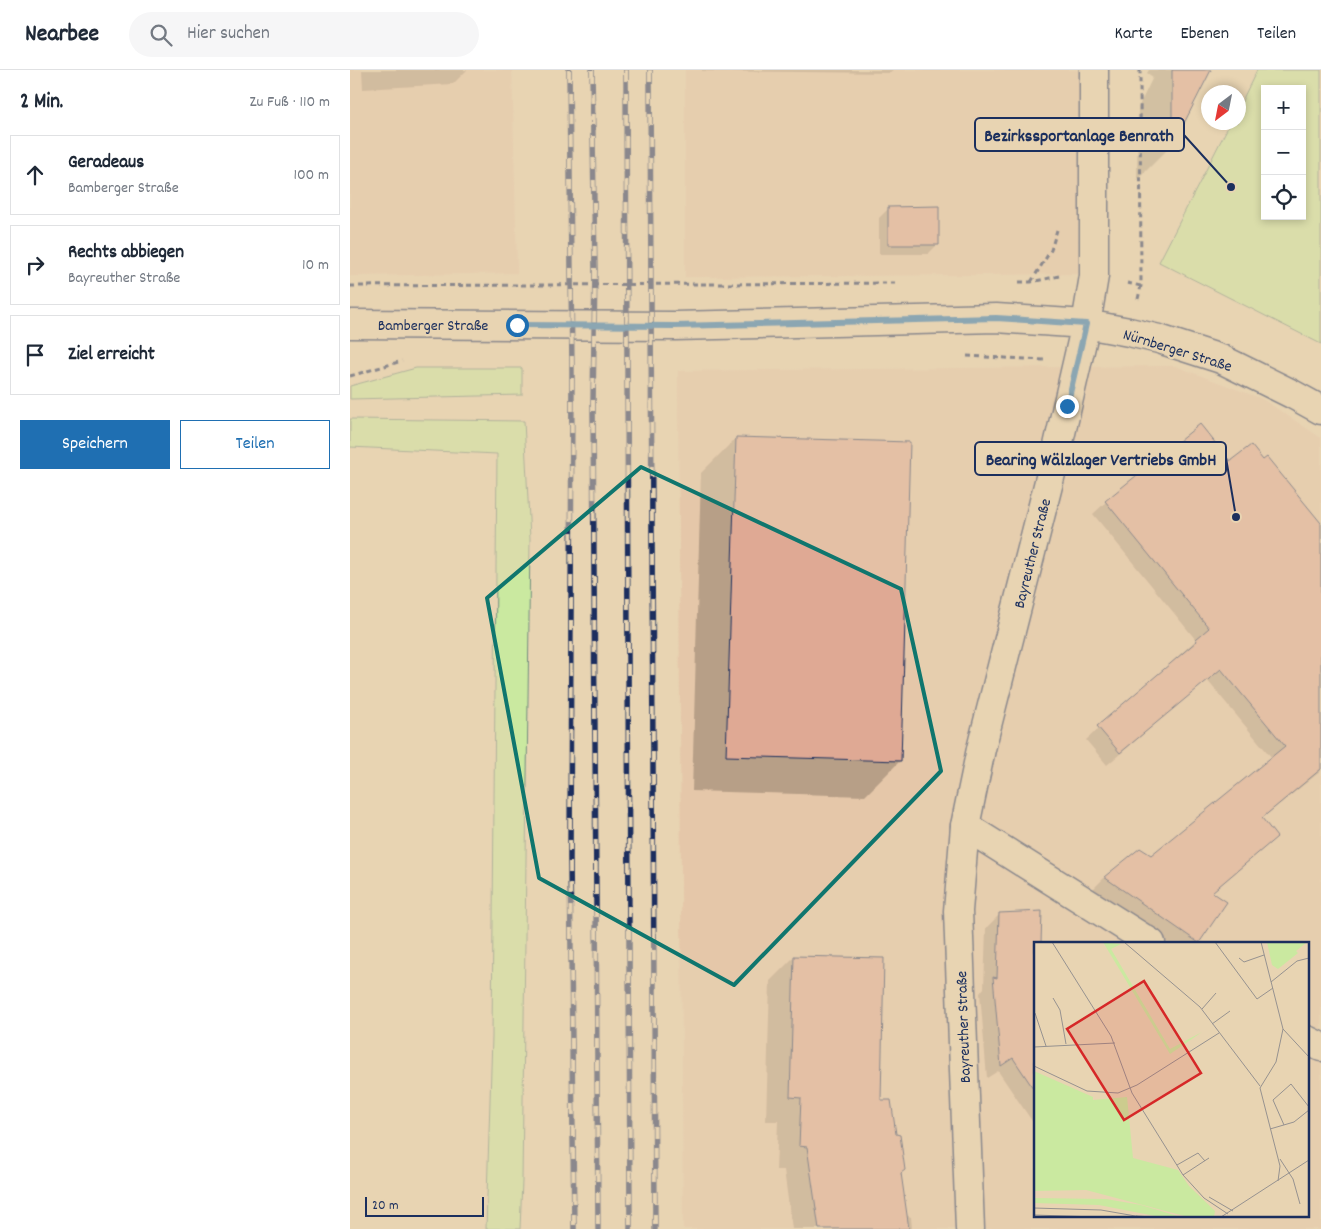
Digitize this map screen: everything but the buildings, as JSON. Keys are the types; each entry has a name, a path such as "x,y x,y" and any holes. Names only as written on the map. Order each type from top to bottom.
{"street":[{"name":"Bayreuther Straße","path":"970,1229 958,911 965,826 981,749 1058,446 1086,324 1094,276 1094,70"},
{"name":"Bamberger Straße","path":"350,324 675,326 996,318 1086,324"},
{"name":"Nürnberger Straße","path":"1086,324 1137,334 1221,359 1321,410"},
{"path":"965,826 1149,942"},
{"path":"1308,1040 1321,1047"}],"path":[{"path":"1140,70 1141,286"},
{"path":"1012,282 1031,282 1051,250 1058,225"},
{"path":"350,286 899,283"},
{"path":"350,376 410,359"}],"highlighted area":[{"path":"641,467 901,589 941,771 734,985 539,878 487,598"}],"shaded area":[{"path":"350,70 512,70 517,273 350,276"},
{"path":"685,70 1079,70 1078,274 685,277"},
{"path":"1175,366 1262,399 1321,438 1321,1229 683,1229 678,371"}],"green space":[{"path":"1257,70 1321,70 1321,344 1159,262 1226,130 1246,130 1246,93"},
{"path":"416,368 522,368 522,395 350,399 350,386"},
{"path":"350,419 524,421 530,539 520,1229 486,1229 492,1037 497,454 350,447"}],"railway":[{"path":"569,70 572,373 570,858 574,1229"},
{"path":"592,70 595,270 593,403 598,1229"},
{"path":"626,70 630,1229"},
{"path":"650,70 655,1229"}],"place":[{"name":"Bezirkssportanlage Benrath","path":"1231,187"},
{"name":"Bearing Wälzlager Vertriebs GmbH","path":"1236,517"}],"route":[{"path":"517,325 675,326 996,318 1086,324 1067,406"}]}
